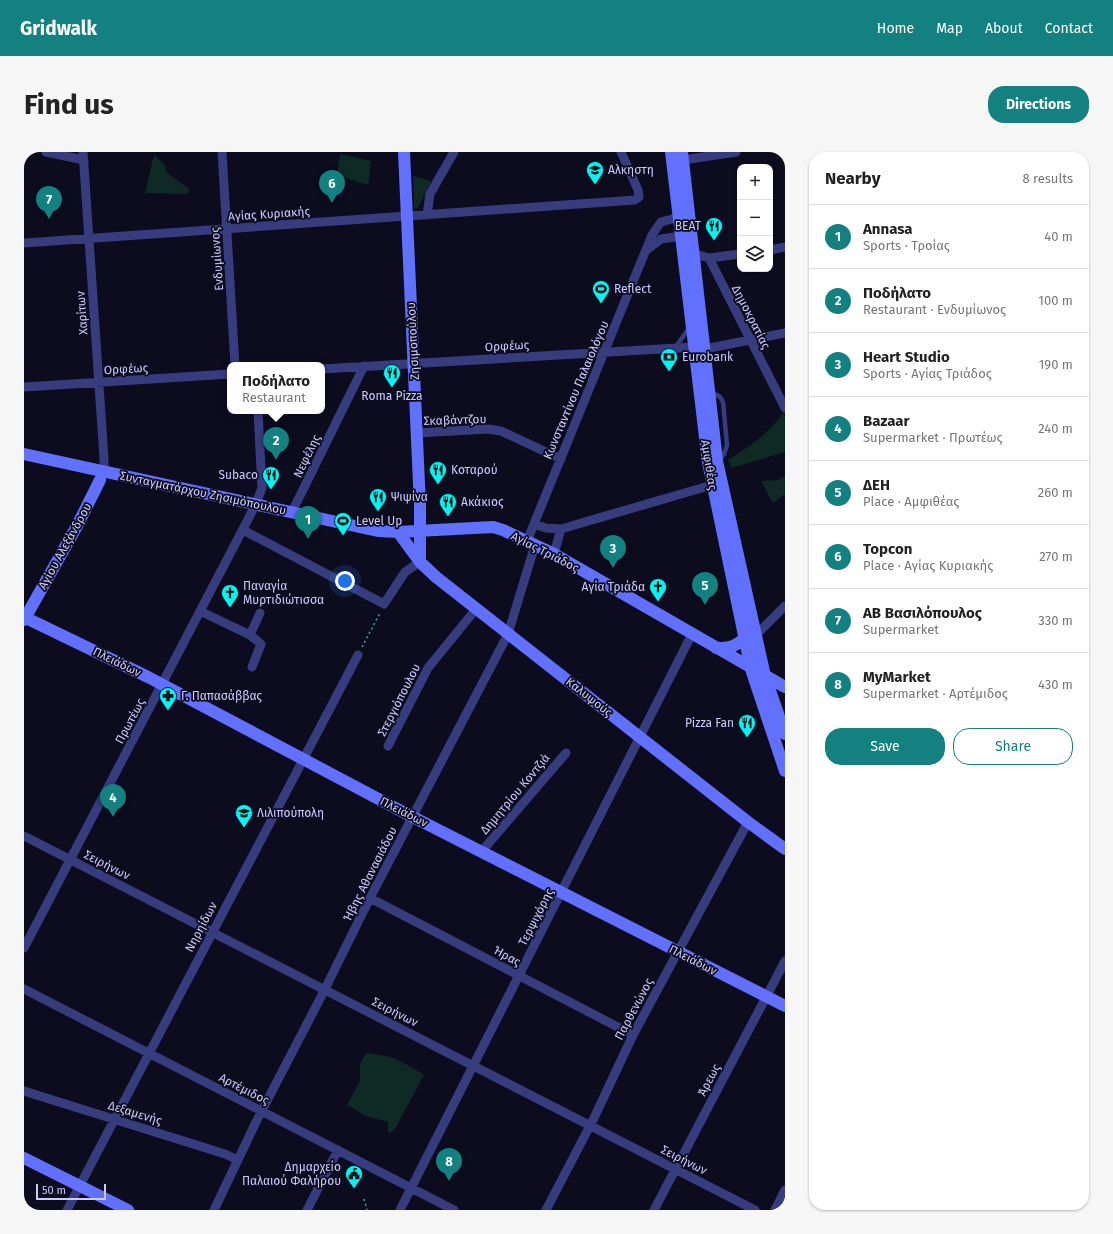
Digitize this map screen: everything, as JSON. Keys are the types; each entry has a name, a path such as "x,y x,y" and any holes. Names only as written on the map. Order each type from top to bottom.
{"street":[{"path":"46,152 83,156"},
{"name":"Ενδυμίωνος","path":"222,152 235,362"},
{"name":"Ζησιμοπούλου","path":"404,152 420,531"},
{"path":"427,215 430,194 454,152"},
{"name":"Αγίας Κυριακής","path":"24,243 635,200 639,196 638,190 621,152"},
{"name":"Αμφιθέας","path":"671,152 692,326 700,348 710,390 717,461 750,636 751,669 785,771"},
{"path":"683,156 736,152"},
{"name":"Χαρίτων","path":"83,156 99,382 102,476"},
{"name":"Αμφιθέας","path":"683,156 695,254 700,348 712,485 750,636 785,734"},
{"name":"Κωνσταντίνου Παλαιολόγου","path":"531,543 534,524 648,249 652,234 661,222 679,217"},
{"path":"648,249 661,239 681,236 691,222"},
{"path":"773,249 785,247"},
{"path":"695,254 708,258 737,254"},
{"name":"Δημοκρατίας","path":"708,258 785,408"},
{"name":"Ορφέως","path":"325,369 675,348 700,348 785,333"},
{"name":"Νεφέλης","path":"292,512 364,366"},
{"name":"Ορφέως","path":"24,387 227,374"},
{"path":"256,504 262,488 258,414"},
{"name":"Σκαβάντζου","path":"417,433 488,429 501,432 561,459"},
{"name":"Συνταγματάρχου Ζησιμόπουλου","path":"24,454 102,476 256,504 368,529 398,532 420,531"},
{"name":"Αγίου Αλεξάνδρου","path":"24,618 77,526 102,476"},
{"path":"534,524 546,528 561,529 712,485"},
{"name":"Πρωτέως","path":"24,948 256,504"},
{"path":"398,532 414,519 420,506"},
{"name":"Αγίας Τριάδος","path":"420,531 493,527 531,543 554,554 751,669 785,687"},
{"path":"554,554 561,529"},
{"path":"243,530 384,604 405,572 420,562 420,531"},
{"name":"Καλυψούς","path":"398,532 420,562 436,577 640,738 785,849"},
{"name":"Ήβης Αθανασιάδου","path":"214,1210 262,1111 325,990 370,898 508,634 531,543"},
{"path":"716,648 729,648 737,645 750,636 785,606"},
{"name":"Στεργιόπουλου","path":"388,746 428,668 476,609"},
{"path":"200,611 250,635 261,644 262,647 252,667"},
{"path":"250,635 260,613"},
{"name":"Πλειάδων","path":"24,618 162,685 677,952 785,1006"},
{"name":"Τερψιχόρης","path":"400,1210 692,634"},
{"name":"Νηρηίδων","path":"67,1210 358,655"},
{"name":"Δημητρίου Κοντζιά","path":"482,851 566,753"},
{"name":"Παρθενώνος","path":"546,1210 590,1126 632,1036 748,822"},
{"name":"Σειρήνων","path":"24,836 756,1210"},
{"name":"Ήρας","path":"370,898 632,1036"},
{"name":"Άρεως","path":"654,1210 674,1169 785,961"},
{"name":"Αρτέμιδος","path":"24,989 454,1210"},
{"name":"Δεξαμενής","path":"24,1091 225,1154 238,1160"},
{"path":"307,1210 338,1150"},
{"path":"24,1158 128,1210"},
{"path":"775,1210 785,1190"}],"lane":[{"path":"675,348 692,326"}],"path":[{"path":"358,655 383,609 384,604"},
{"path":"364,1199 367,1210"}],"green space":[{"path":"340,154 371,161 368,185 337,175"},
{"path":"154,155 165,165 166,172 189,189 188,194 145,193"},
{"path":"413,176 431,181 418,208 414,209"},
{"path":"783,413 785,418 785,452 731,468 728,460 758,439"},
{"path":"785,476 785,494 773,503 761,481 778,480"},
{"path":"366,1053 396,1060 424,1075 394,1131 388,1133 388,1122 366,1116 347,1105 360,1081 360,1064"}],"place":[{"name":"Αλκηστη","path":"595,185"},
{"name":"Topcon","path":"332,203"},
{"name":"ΑΒ Βασιλόπουλος","path":"49,219"},
{"name":"ΒΕΑΤ","path":"714,241"},
{"name":"Reflect","path":"601,304"},
{"name":"Eurobank","path":"669,372"},
{"name":"Roma Pizza","path":"392,388"},
{"name":"Ποδήλατο","path":"276,460"},
{"name":"Κοταρού","path":"438,485"},
{"name":"Subaco","path":"271,490"},
{"name":"Ψιψίνα","path":"378,512"},
{"name":"Ακάκιος","path":"448,517"},
{"name":"Level Up","path":"343,536"},
{"name":"Annasa","path":"308,539"},
{"name":"Heart Studio","path":"613,568"},
{"name":"Αγία Τριάδα","path":"658,602"},
{"name":"ΔΕΗ","path":"705,605"},
{"name":"Παναγία Μυρτιδιώτισσα","path":"230,608"},
{"name":"Γ. Παπασάββας","path":"168,711"},
{"name":"Pizza Fan","path":"747,738"},
{"name":"Bazaar","path":"113,817"},
{"name":"Λιλιπούπολη","path":"244,828"},
{"name":"MyMarket","path":"449,1181"},
{"name":"Δημαρχείο Παλαιού Φαλήρου","path":"354,1189"}]}
